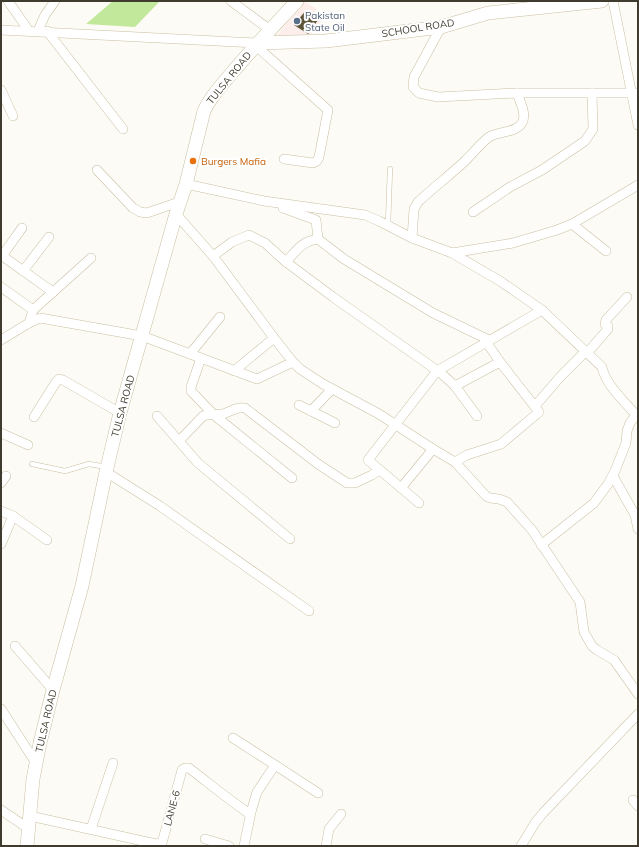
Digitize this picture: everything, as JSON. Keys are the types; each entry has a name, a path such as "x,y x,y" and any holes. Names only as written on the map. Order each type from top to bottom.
{"main road":[{"name":"TULSA ROAD","path":"27,846 36,762 53,690 82,586 106,470 120,413 186,184 204,110 209,101 256,44 296,1"},
{"name":"SCHOOL ROAD","path":"256,44 326,41 441,27 488,13 602,1"}],"street":[{"path":"8,1 38,31 123,129"},
{"path":"38,31 55,1"},
{"path":"231,1 270,30"},
{"path":"613,1 635,93 638,125"},
{"path":"441,27 414,77 413,87 416,91 422,94 438,97 517,93 635,93"},
{"path":"1,30 256,44 328,110 317,161 313,163 284,159"},
{"path":"1,90 13,116"},
{"path":"412,238 414,209 418,202 465,161 482,142 494,134 516,129 520,126 523,121 524,113 517,93"},
{"path":"473,212 510,187 542,170 585,141 593,129 592,93"},
{"path":"97,170 134,208 140,212 147,213 178,208 293,362 311,376 332,389 395,424 455,462 486,496 507,502 532,530 580,602 584,632 592,646 614,660 638,694"},
{"path":"186,184 264,201 365,215 412,238 452,253 500,281 542,310 602,367 608,382 637,415 630,423 627,431 626,442 613,476 594,503 541,545"},
{"path":"452,253 513,243 557,230 572,224 638,185"},
{"path":"264,201 316,220 318,239"},
{"path":"572,224 606,251"},
{"path":"22,228 2,256 53,292"},
{"path":"213,256 232,242 249,235 265,243 286,262 372,325 437,370 455,386 477,416"},
{"path":"23,271 50,236"},
{"path":"286,262 308,240 318,239 344,259 433,313 488,341 500,362 539,412 502,444 466,455 455,462"},
{"path":"29,323 33,310 91,258"},
{"path":"1,287 33,310"},
{"path":"535,406 560,377 608,330 608,326 605,324 606,320 627,297"},
{"path":"419,503 368,460 437,370 542,310"},
{"path":"190,354 220,317"},
{"path":"1,340 40,318 142,336 257,379 293,362"},
{"path":"234,371 274,338"},
{"path":"201,358 190,387 191,391 214,415 292,478"},
{"path":"455,386 500,362"},
{"path":"34,417 59,379 120,413"},
{"path":"311,411 332,389"},
{"path":"299,405 335,423"},
{"path":"179,441 203,416 207,414 224,414 238,408 245,408 318,464 348,483 355,483 379,470"},
{"path":"157,416 198,463 290,539"},
{"path":"1,433 28,445"},
{"path":"401,488 433,449"},
{"path":"106,470 160,506 309,611"},
{"path":"613,476 635,514 638,529"},
{"path":"1,511 13,516 48,540"},
{"path":"1,544 13,516"},
{"path":"15,646 53,690"},
{"path":"1,709 36,762"},
{"path":"521,846 543,813 638,714"},
{"path":"234,738 318,793"},
{"path":"91,829 113,763"},
{"path":"244,846 250,814 258,792 275,765"},
{"name":"LANE-6","path":"30,823 91,829 156,844 162,843 182,770 185,768 189,768 229,800 250,814"},
{"path":"1,810 30,823"},
{"path":"326,846 329,829 341,814"},
{"path":"205,839 229,846"}],"lane":[{"path":"388,226 390,169"},
{"path":"32,464 65,471 89,464 106,470"}],"shaded area":[{"name":"Pakistan State Oil","path":"304,1 326,15 308,38 276,37"}],"green space":[{"path":"113,1 160,1 135,27 86,24"}],"building":[{"path":"306,10 318,20 308,34 294,25"}],"place":[{"name":"Pakistan State Oil","path":"297,21"},
{"name":"Burgers Mafia","path":"193,161"}]}
